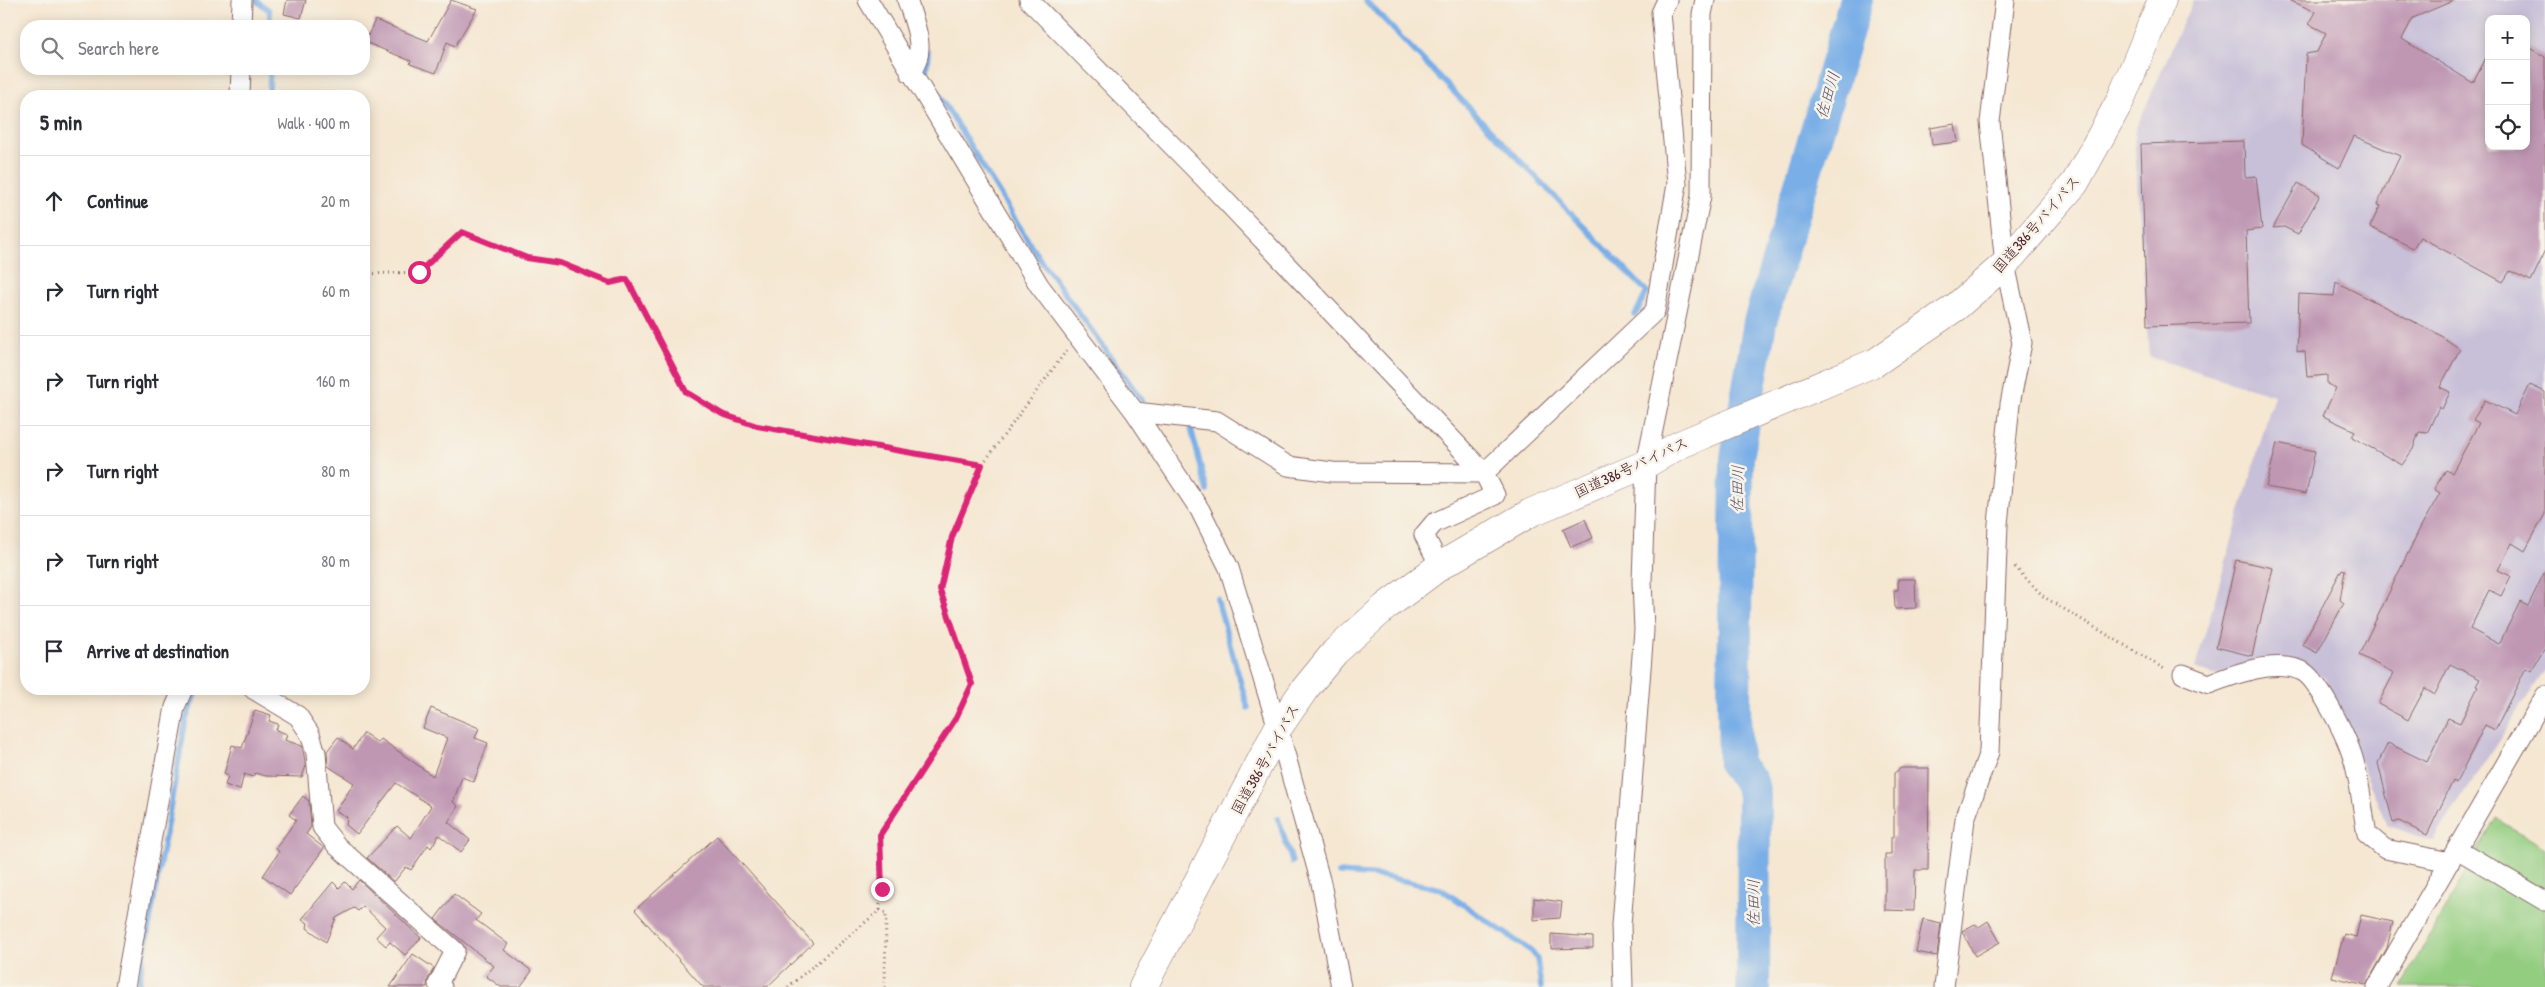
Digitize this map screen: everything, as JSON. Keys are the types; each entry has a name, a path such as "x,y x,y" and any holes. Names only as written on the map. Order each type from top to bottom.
{"highway":[{"name":"国道386号バイパス","path":"1143,987 1278,728 1304,690 1335,652 1385,607 1440,566 1530,513 1646,464 1679,445 1876,362 1956,307 2005,264 2075,183 2120,101 2162,0"}],"street":[{"path":"241,20 242,0"},
{"path":"868,0 910,73 1039,285 1135,412 1200,510 1229,568 1278,728 1321,883 1341,987"},
{"path":"907,0 919,40 919,62 910,73"},
{"path":"1029,0 1204,178 1484,473 1495,495 1434,523 1424,535 1440,566"},
{"path":"1623,987 1622,925 1644,630 1642,581 1646,464 1701,196 1702,14 1705,0"},
{"path":"1944,987 1965,819 1989,752 1997,549 2010,404 2022,342 2005,264 1990,122 2005,0"},
{"path":"1135,412 1217,421 1288,466 1332,472 1484,473 1655,311 1677,184 1660,4"},
{"path":"240,90 241,75"},
{"path":"2183,674 2209,684 2232,675 2275,666 2302,671 2321,691 2351,752 2367,834 2385,849 2453,856 2545,901"},
{"path":"125,987 175,707 180,695"},
{"path":"263,695 298,716 310,734 316,753 322,827 337,846 455,950 438,984 442,987"},
{"path":"2376,987 2545,696"}],"path":[{"path":"370,274 419,272 462,232 527,258 560,263 610,283 627,279 686,392 722,414 757,426 982,465"},
{"path":"880,910 880,835 956,718 972,684 940,590 952,537 982,465 1078,336"},
{"path":"1997,549 2044,596 2167,671 2183,674"},
{"path":"788,987 880,910"},
{"path":"880,910 886,913 886,987"}],"shaded area":[{"path":"2193,0 2545,0 2545,670 2433,841 2387,825 2325,678 2285,661 2213,675 2195,668 2274,395 2149,357 2134,133"}],"green space":[{"path":"2496,818 2545,848 2545,987 2401,987"}],"building":[{"path":"287,0 306,0 301,18 284,14"},
{"path":"451,0 477,9 455,46 447,42 436,73 410,64 411,61 370,44 370,31 375,20 428,41"},
{"path":"2289,0 2455,0 2413,18 2402,39 2473,83 2485,60 2485,150 2530,150 2530,48 2545,57 2545,252 2531,281 2510,271 2503,282 2420,237 2413,248 2370,227 2380,206 2377,205 2400,156 2354,136 2339,168 2302,145 2306,54 2317,52 2326,33 2309,24 2316,12"},
{"path":"1955,124 1958,142 1932,145 1930,128"},
{"path":"2244,141 2245,177 2256,176 2262,229 2246,231 2249,323 2147,326 2141,144"},
{"path":"2298,183 2320,195 2298,234 2284,227 2273,228"},
{"path":"2336,282 2438,334 2460,349 2440,387 2450,392 2442,409 2439,407 2427,433 2419,432 2413,449 2402,465 2352,437 2355,431 2323,416 2336,388 2327,384 2327,375 2307,377 2305,352 2297,351 2299,294 2334,296"},
{"path":"2530,385 2545,392 2545,514 2525,551 2512,543 2498,570 2511,576 2501,596 2489,590 2470,629 2499,644 2520,602 2528,606 2545,571 2545,648 2531,671 2526,668 2495,730 2485,725 2456,783 2453,781 2427,835 2399,821 2393,823 2378,763 2388,743 2427,762 2448,718 2460,723 2480,679 2450,664 2435,694 2425,688 2408,720 2378,704 2394,673 2359,655 2420,528 2440,493 2434,489 2446,470 2452,473 2479,423 2473,420 2485,400 2515,415"},
{"path":"2277,443 2315,451 2306,494 2266,487"},
{"path":"1585,519 1593,538 1571,547 1563,529"},
{"path":"2236,560 2273,568 2252,656 2216,647"},
{"path":"2342,569 2345,570 2340,600 2344,603 2317,653 2302,645"},
{"path":"1898,579 1915,579 1916,608 1895,609 1894,590 1898,590"},
{"path":"431,708 479,728 475,738 488,743 474,782 462,777 453,802 458,806 448,822 470,840 461,852 439,835 431,848 428,845 411,870 406,867 394,882 367,858 397,826 411,838 431,806 396,783 357,834 346,825 347,817 336,811 354,783 328,766 327,751 338,737 353,749 364,733 378,743 381,739 433,776 447,738 423,728"},
{"path":"255,710 271,715 269,721 278,724 276,730 287,734 285,740 302,746 306,766 302,777 266,776 255,773 253,777 244,774 240,790 225,785 228,776 224,774 232,745 242,748"},
{"path":"1901,768 1929,768 1928,870 1915,870 1914,911 1885,910 1885,854 1891,854 1891,837 1894,837 1894,773"},
{"path":"303,796 309,801 311,827 306,834 324,848 290,895 263,876 279,852 276,848 296,820 289,815"},
{"path":"717,836 813,943 767,987 703,987 635,910"},
{"path":"359,880 421,938 405,955 390,942 386,946 376,937 385,927 363,906 358,911 354,908 336,918 326,942 307,928 308,923 302,919 333,882 339,888 345,882 352,889"},
{"path":"454,894 481,914 476,920 508,944 504,950 532,971 520,987 501,987 486,976 494,966 435,919"},
{"path":"1534,898 1562,902 1560,918 1534,920"},
{"path":"2361,915 2393,922 2387,948 2366,985 2332,977 2344,934 2356,937"},
{"path":"1923,919 1941,923 1937,956 1916,952"},
{"path":"1988,921 2000,942 1975,956 1962,931 1975,924 1979,927"},
{"path":"1551,934 1593,937 1593,948 1551,949"},
{"path":"413,954 434,968 428,979 427,987 390,987"}],"waterway":[{"path":"255,0 269,10 270,20"},
{"path":"1365,0 1647,292 1635,315"},
{"name":"佐田川","path":"1753,987 1754,795 1751,782 1735,764 1737,458 1760,322 1856,0"},
{"path":"928,52 926,74 1037,255 1142,400"},
{"path":"269,90 270,75"},
{"path":"1186,423 1190,424 1207,491"},
{"path":"1217,599 1248,708"},
{"path":"138,987 186,719 195,695"},
{"path":"1278,818 1292,862"},
{"path":"1339,873 1382,876 1441,889 1531,951 1537,959 1541,987"}],"route":[{"path":"419,272 462,232 527,258 560,263 610,283 627,279 686,392 722,414 757,426 982,465 952,537 940,590 972,684 956,718 880,835 882,889"}]}
